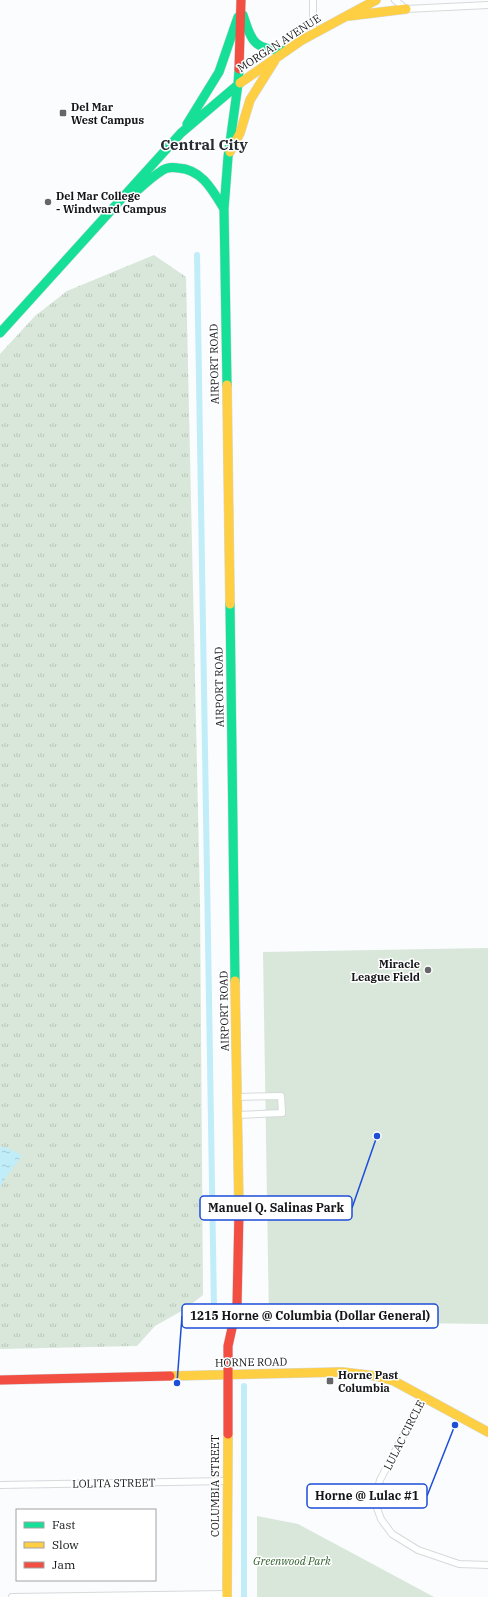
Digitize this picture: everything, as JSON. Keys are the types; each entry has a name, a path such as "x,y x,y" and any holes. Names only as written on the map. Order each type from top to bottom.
{"street":[{"path":"313,0 313,32"},
{"name":"MORGAN AVENUE","path":"181,132 238,84 313,32 376,0"},
{"path":"396,0 406,9"},
{"path":"241,4 252,41 265,50 286,51"},
{"path":"0,333 181,132 219,72 241,4"},
{"name":"AIRPORT ROAD","path":"227,1374 228,1346 238,1306 239,1282 224,209 228,157 238,84 241,4"},
{"path":"344,17 406,9 488,5"},
{"path":"228,157 240,133 250,100 276,58"},
{"path":"109,212 162,170 175,167 190,169 199,173 207,181 224,209"},
{"path":"237,1097 281,1096 282,1113 237,1115"},
{"name":"HORNE ROAD","path":"0,1380 227,1374 360,1373 394,1381 488,1432"},
{"name":"COLUMBIA STREET","path":"227,1374 227,1595"},
{"name":"LULAC CIRCLE","path":"424,1396 380,1480 378,1508 381,1519 392,1534 418,1550 459,1564 488,1565"},
{"name":"LOLITA STREET","path":"0,1485 227,1481"},
{"path":"12,1597 227,1595"}],"green space":[{"path":"154,255 186,277 200,901 203,1295 185,1309 155,1326 137,1346 0,1349 0,354 35,316 67,291"},
{"path":"488,948 488,1324 269,1321 263,952"},
{"name":"Greenwood Park","path":"257,1516 298,1524 434,1597 257,1597"}],"water":[{"path":"0,1147 5,1147 22,1155 0,1188"}],"waterway":[{"path":"197,255 214,1309 219,1323"},
{"path":"244,1386 244,1597"}],"traffic: fast":[{"path":"243,15 249,33 256,43 267,48 286,51"},
{"path":"187,124 219,72 238,17"},
{"path":"227,385 224,209 228,157 239,69"},
{"path":"0,333 181,133 240,83"},
{"path":"129,197 162,171 169,168 186,169 194,172 206,182 224,209"},
{"path":"230,604 235,981"}],"traffic: slow":[{"path":"240,83 302,40 376,0"},
{"path":"349,16 406,9"},
{"path":"230,152 240,133 250,100 275,60"},
{"path":"227,385 230,604"},
{"path":"235,981 239,1211"},
{"path":"170,1376 342,1372 376,1376 394,1381 488,1432"},
{"path":"227,1597 228,1434"}],"traffic: jam":[{"path":"239,69 241,0"},
{"path":"228,1434 228,1346 237,1306 239,1211"},
{"path":"0,1380 170,1376"}],"place":[{"name":"Del Mar West Campus","path":"63,113"},
{"name":"Del Mar College - Windward Campus","path":"48,202"},
{"name":"Miracle League Field","path":"428,970"},
{"name":"Manuel Q. Salinas Park","path":"377,1136"},
{"name":"Horne Past Columbia","path":"330,1381"},
{"name":"1215 Horne @ Columbia (Dollar General)","path":"177,1383"},
{"name":"Horne @ Lulac #1","path":"455,1425"}],"district":[{"name":"Central City","path":"204,144"}]}
